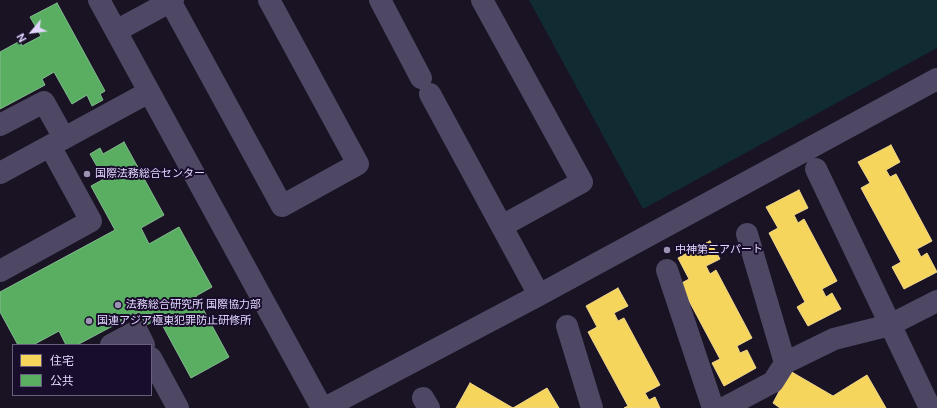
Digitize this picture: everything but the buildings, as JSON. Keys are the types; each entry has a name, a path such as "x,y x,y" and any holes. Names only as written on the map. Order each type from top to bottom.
{"street":[{"path":"99,0 323,408 539,295 937,79"},
{"path":"116,31 171,1 282,206 358,164 269,0"},
{"path":"380,0 539,295"},
{"path":"482,0 582,182 502,226"},
{"path":"0,173 149,92"},
{"path":"0,125 44,102 57,142 91,221 0,271"},
{"path":"816,169 930,408"},
{"path":"747,234 785,363"},
{"path":"667,270 713,408"},
{"path":"724,408 773,382 785,363 834,338 890,325 937,300"},
{"path":"567,326 592,408"},
{"path":"113,344 137,331 144,344"},
{"path":"152,362 159,386 178,408"}],"shaded area":[{"path":"529,0 937,0 937,48 643,209"}],"place":[{"name":"国際法務総合センター","path":"87,174"},
{"name":"中神第二アパート","path":"667,250"},
{"name":"法務総合研究所 国際協力部","path":"118,305"},
{"name":"国連アジア極東犯罪防止研修所","path":"89,321"}]}
